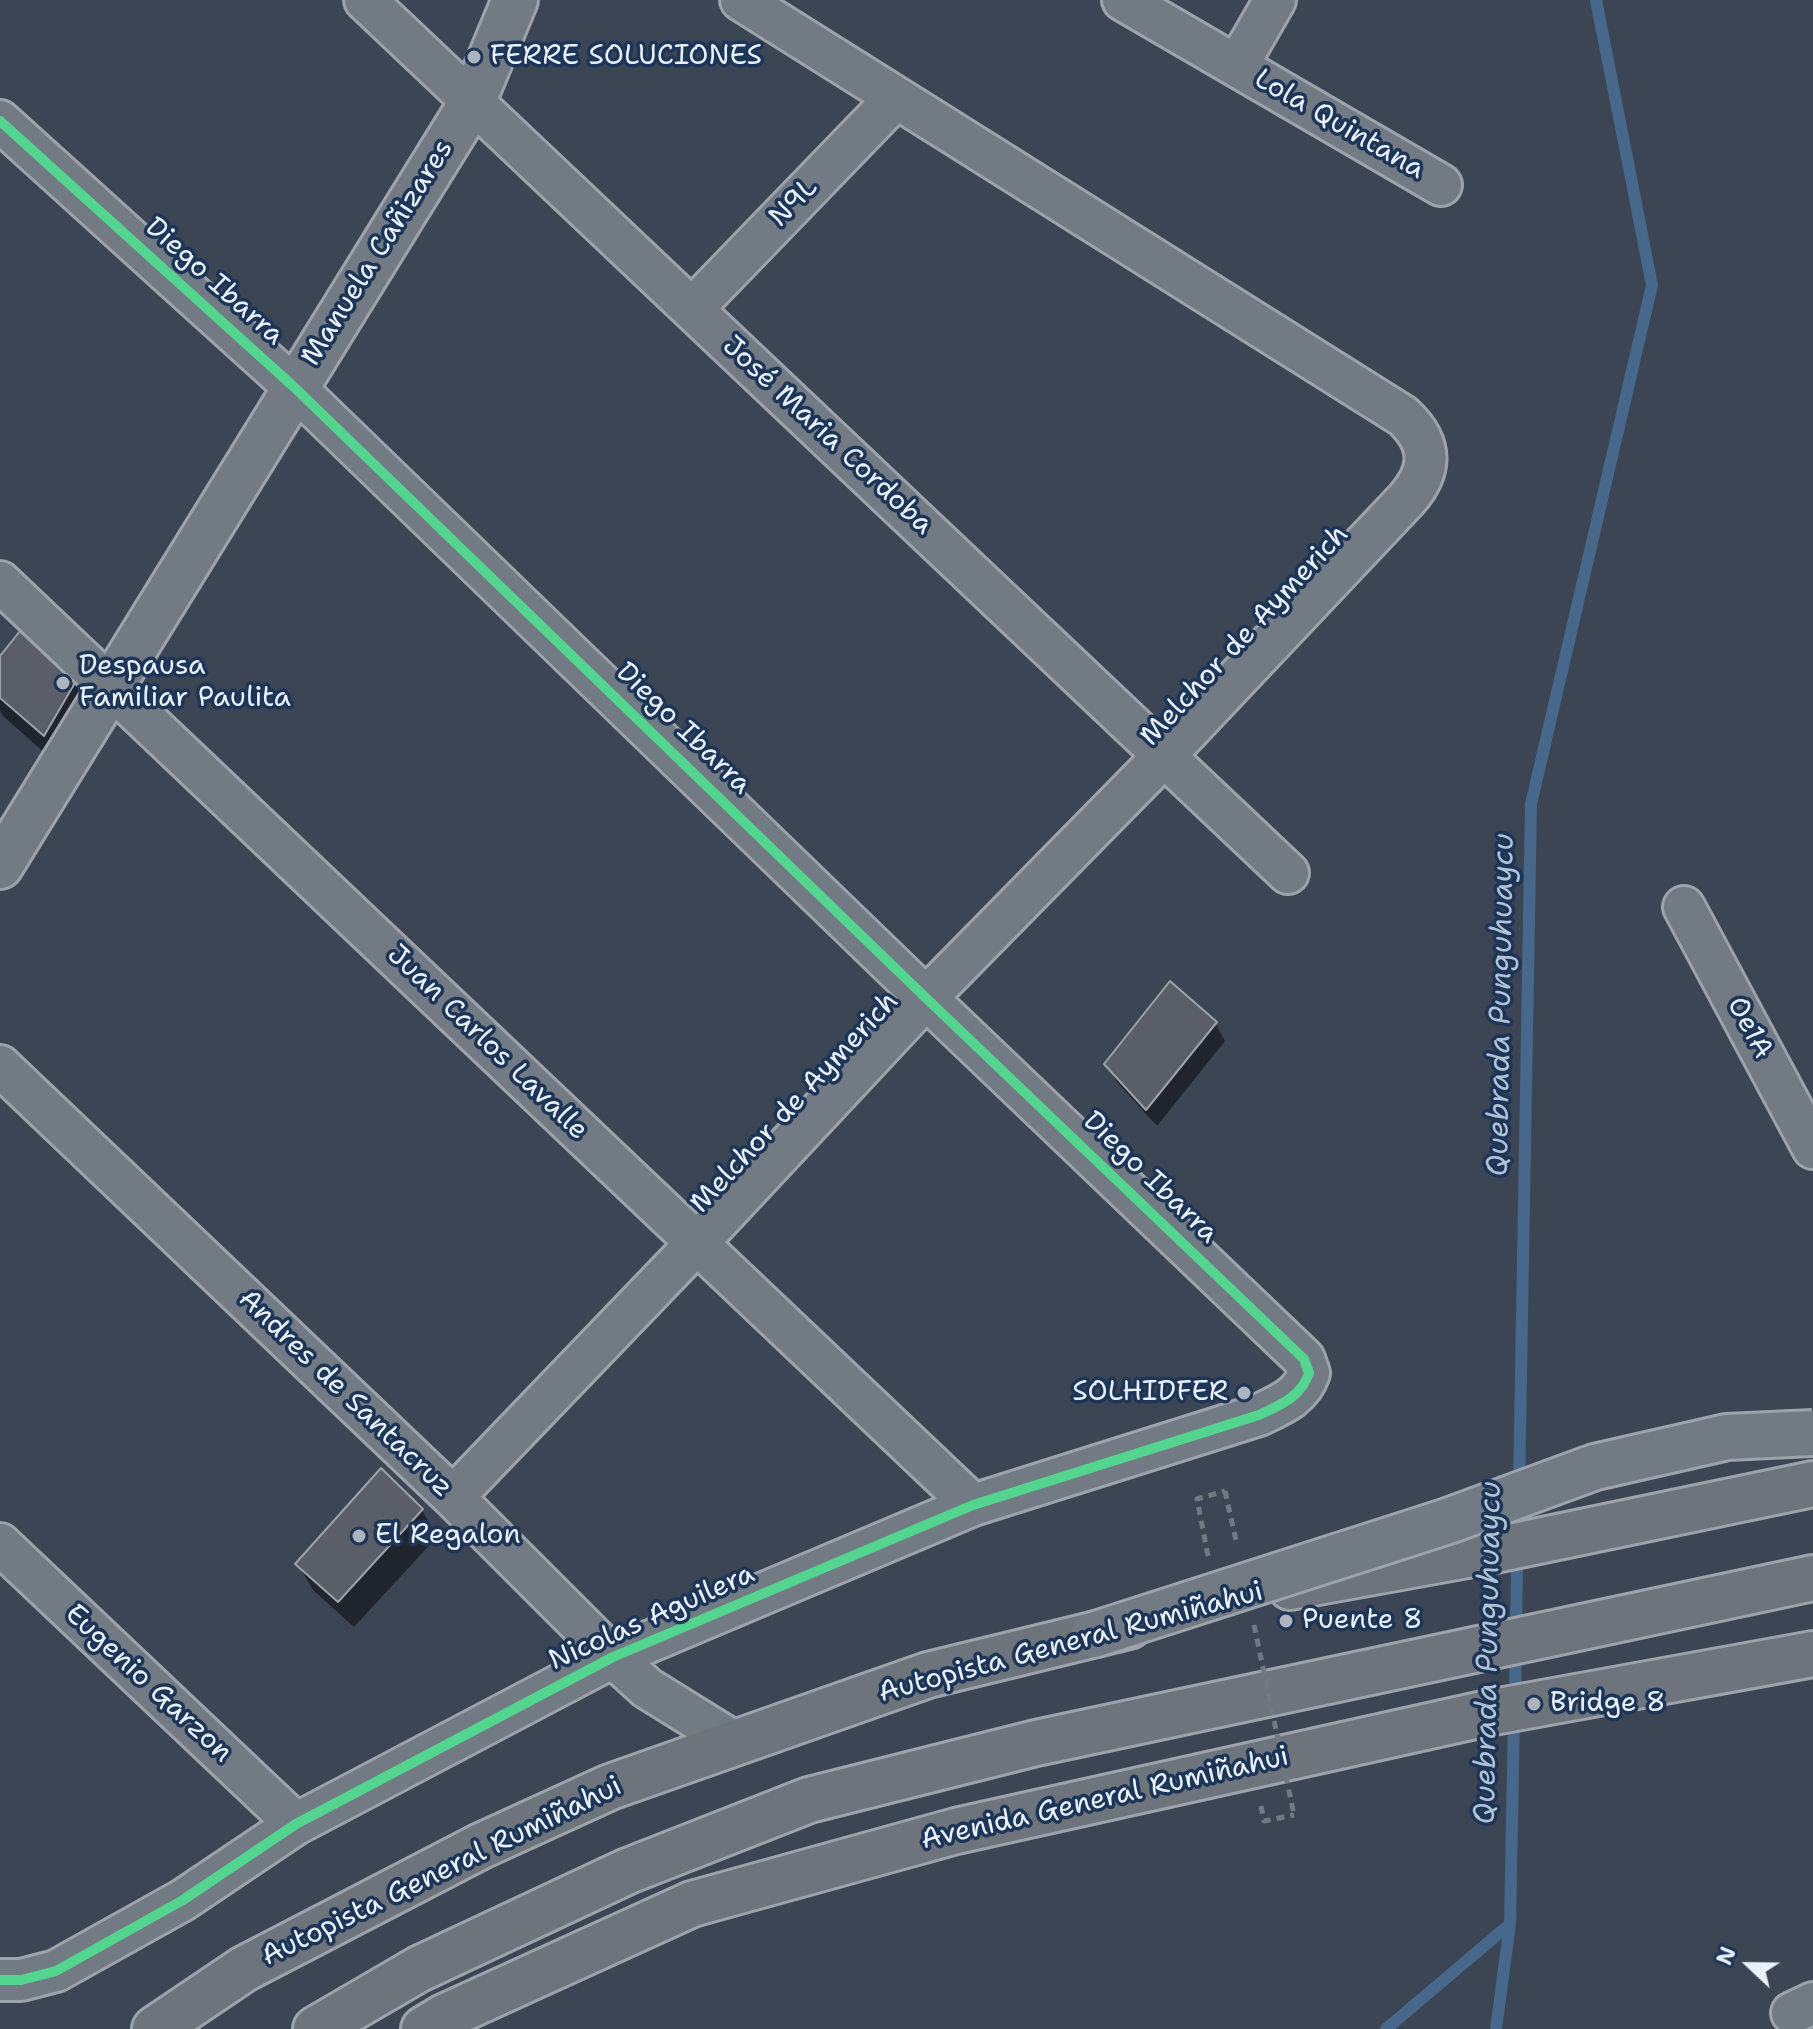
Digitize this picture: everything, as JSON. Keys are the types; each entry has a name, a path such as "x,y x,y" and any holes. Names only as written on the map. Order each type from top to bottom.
{"main road":[{"name":"Autopista General Rumiñahui","path":"155,2029 244,1969 481,1846 610,1787 928,1675 1294,1586 1495,1550 1813,1484"},
{"path":"316,2029 419,1969 600,1884 809,1800 1036,1743 1813,1578"},
{"name":"Avenida General Rumiñahui","path":"424,2029 444,2017 692,1904 956,1831 1488,1713 1813,1654"}],"street":[{"name":"José Maria Cordoba","path":"365,0 1288,873"},
{"name":"Manuela Cañizares","path":"0,866 473,101 515,0"},
{"name":"Melchor de Aymerich","path":"453,1497 926,998 1165,755 1419,485 1425,468 1420,437 1403,416 741,0"},
{"name":"Lola Quintana","path":"1123,0 1441,185"},
{"name":"Lola Quintana","path":"1237,66 1275,0"},
{"name":"N9L","path":"692,309 896,98"},
{"name":"Diego Ibarra","path":"0,121 294,387 1304,1359 1309,1373 1302,1387"},
{"name":"Juan Carlos Lavalle","path":"0,582 973,1505"},
{"name":"Oe1A","path":"1684,907 1813,1148"},
{"name":"Andres de Santacruz","path":"0,1066 453,1497 613,1657 647,1688 734,1742"},
{"name":"Nicolas Aguilera","path":"0,1980 21,1980 56,1971 183,1900 296,1824 613,1657 973,1505 1259,1415 1290,1401 1302,1387"},
{"path":"1093,1635 1448,1521 1595,1467 1727,1437 1813,1433"},
{"name":"Eugenio Garzon","path":"0,1544 296,1824"},
{"path":"1602,1691 1813,1663"}],"path":[{"path":"1197,1499 1225,1491 1238,1553"},
{"path":"1251,1615 1294,1815 1264,1821"}],"building":[{"path":"20,631 76,681 44,736 0,698 0,656"},
{"path":"1170,981 1217,1022 1146,1110 1104,1064"},
{"name":"El Regalon","path":"381,1468 423,1509 338,1602 295,1564"}],"waterway":[{"name":"Quebrada Punguhuaycu","path":"1519,1487 1531,804 1652,285 1596,0"},
{"name":"Quebrada Punguhuaycu","path":"1515,1699 1518,1505"},
{"name":"Quebrada Punguhuaycu","path":"1496,2029 1510,1924 1514,1717"},
{"path":"1386,2029 1510,1924"}],"cycle path":[{"path":"0,121 294,387 1304,1359 1309,1373 1295,1394 1259,1415 973,1505 613,1657 296,1824 183,1900 56,1971 21,1980 0,1980"}],"place":[{"name":"FERRE SOLUCIONES","path":"474,57"},
{"name":"Despausa Familiar Paulita","path":"63,683"},
{"name":"SOLHIDFER","path":"1244,1393"},
{"name":"El Regalon","path":"359,1536"},
{"name":"Puente 8","path":"1286,1621"},
{"name":"Bridge 8","path":"1534,1704"}]}
